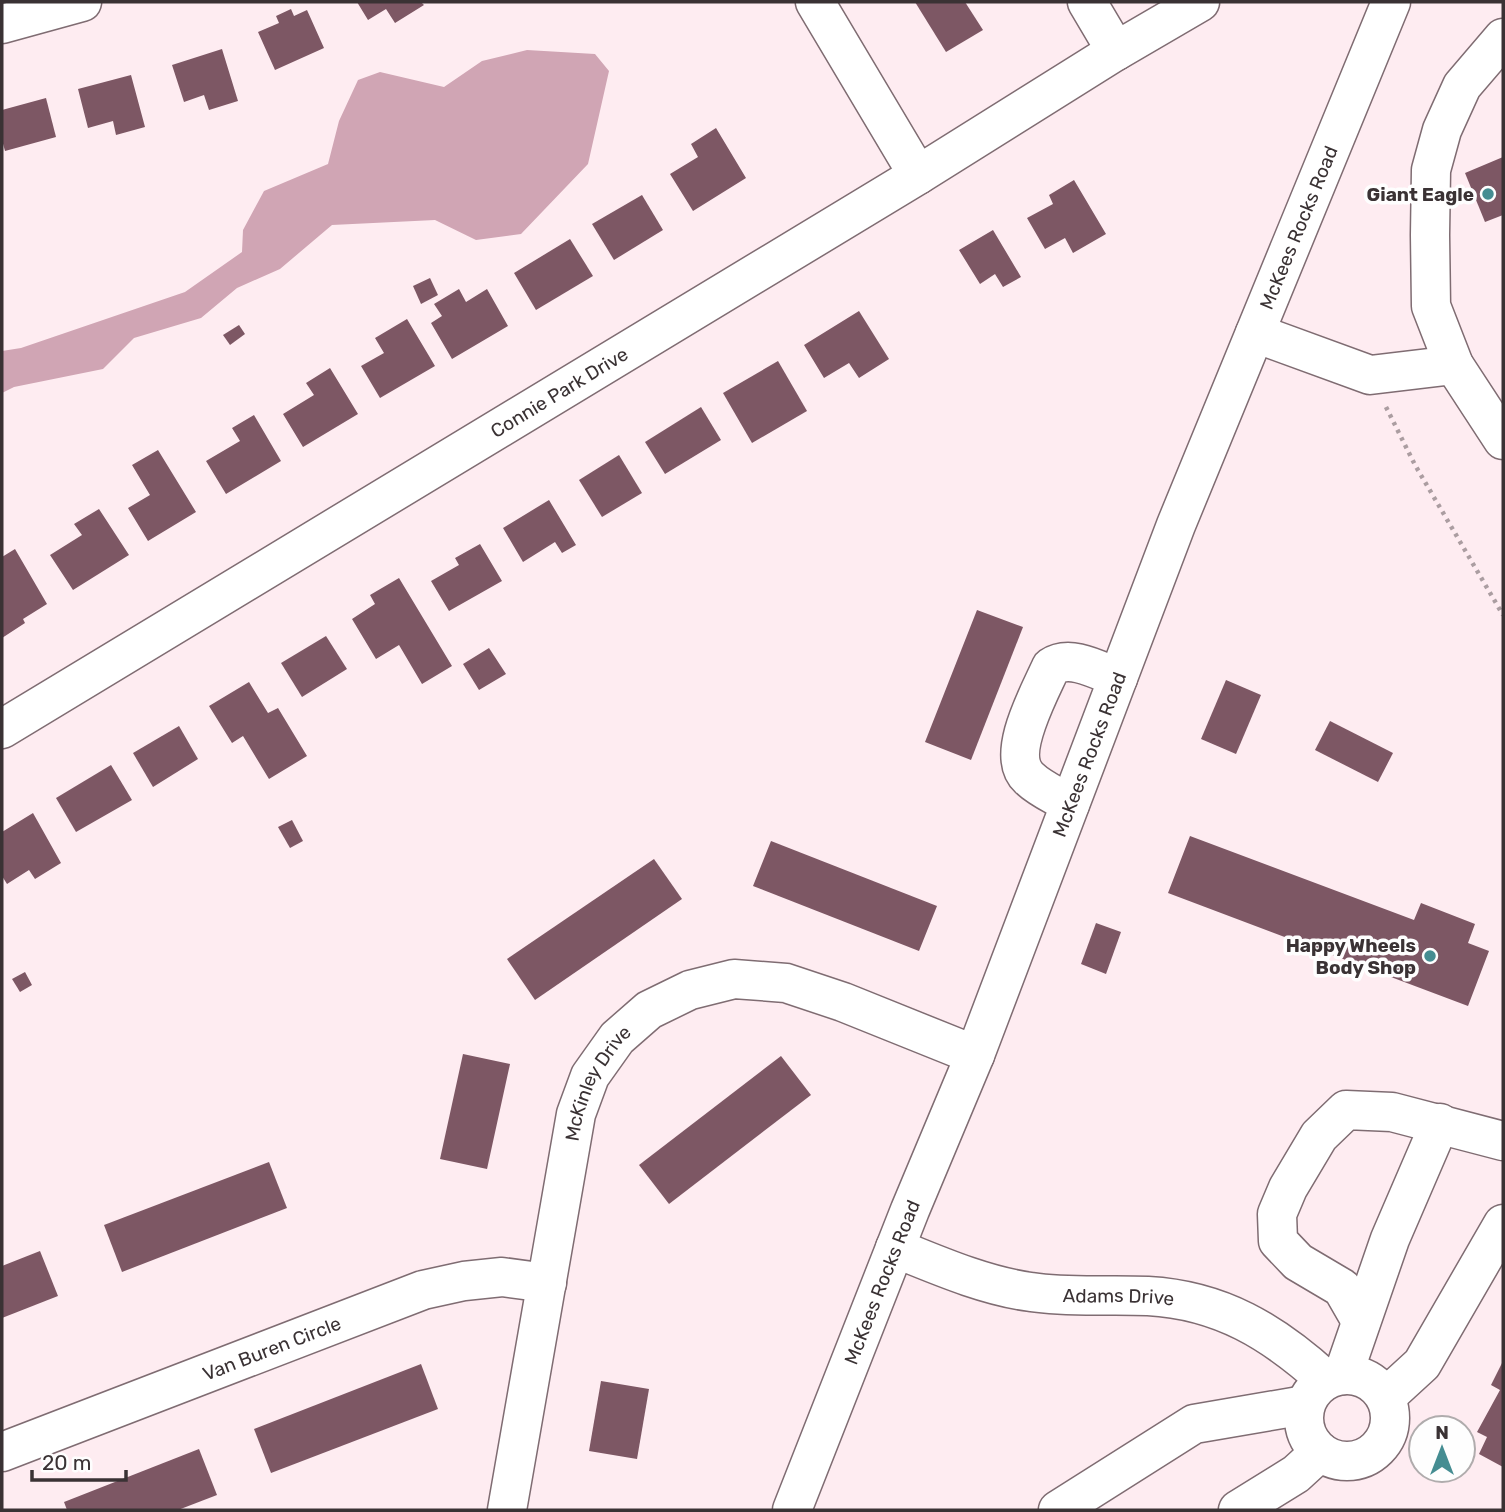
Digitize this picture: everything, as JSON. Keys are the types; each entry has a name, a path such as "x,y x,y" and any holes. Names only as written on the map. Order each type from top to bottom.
{"street":[{"path":"2,24 82,2"},
{"path":"815,2 918,175"},
{"path":"1087,2 1116,51"},
{"name":"Connie Park Drive","path":"2,729 1200,2"},
{"name":"McKees Rocks Road","path":"792,1510 894,1248 975,1055 1177,525 1391,2"},
{"path":"1503,38 1462,86 1442,130 1431,170 1432,306 1454,365 1503,440"},
{"path":"1255,333 1370,375 1454,365"},
{"path":"1070,804 1027,778 1020,758 1020,742 1051,667 1059,661 1071,661 1118,678"},
{"name":"McKinley Drive","path":"507,1510 576,1114 590,1076 617,1038 649,1010 690,990 734,979 786,983 844,1002 975,1055"},
{"path":"1362,1321 1342,1288 1298,1262 1278,1241 1277,1214 1288,1188 1319,1136 1346,1110 1392,1111 1503,1140"},
{"path":"1440,1123 1390,1240 1362,1321 1304,1422 1309,1438 1320,1452 1335,1460 1352,1461 1368,1456 1381,1445 1389,1430 1390,1413 1386,1397 1422,1364 1503,1224"},
{"name":"Adams Drive","path":"894,1248 959,1273 1028,1292 1062,1296 1150,1296 1204,1305 1252,1323 1296,1352 1325,1387 1359,1376 1374,1384 1386,1397"},
{"name":"Van Buren Circle","path":"2,1452 423,1290 464,1280 502,1277 547,1283"},
{"path":"1058,1510 1194,1424 1325,1387"},
{"path":"1238,1510 1296,1474 1320,1452"}],"path":[{"path":"1370,375 1415,465 1503,615"}],"shaded area":[{"path":"527,50 595,54 609,71 588,164 521,234 476,240 435,220 332,225 280,269 237,288 201,318 134,338 103,369 14,387 2,393 2,351 21,348 185,292 242,252 243,230 264,191 328,164 339,121 358,80 380,72 444,87 482,61"}],"building":[{"path":"357,2 421,2 424,5 395,23 386,9 368,20"},
{"path":"915,2 965,2 983,30 946,52"},
{"path":"291,9 294,16 307,10 324,48 275,70 258,32 279,23 276,16"},
{"path":"222,49 238,101 209,110 204,95 184,102 172,65"},
{"path":"131,75 145,127 116,135 113,121 88,128 78,89"},
{"path":"46,98 56,137 5,151 2,140 2,110"},
{"path":"716,128 746,178 693,211 670,174 698,157 691,144"},
{"name":"Giant Eagle","path":"1503,157 1503,215 1485,222 1465,173"},
{"path":"1074,180 1106,234 1073,253 1065,238 1045,249 1027,218 1053,204 1049,195"},
{"path":"642,195 663,230 614,260 592,224"},
{"path":"993,230 1021,277 1003,287 995,274 980,284 959,250"},
{"path":"570,239 593,276 536,310 514,273"},
{"path":"430,278 438,295 421,304 413,286"},
{"path":"459,289 466,302 487,289 508,326 452,359 431,323 442,316 434,304"},
{"path":"859,311 889,359 859,378 849,363 824,378 804,345"},
{"path":"407,319 435,366 380,398 361,366 384,353 375,338"},
{"path":"239,325 245,334 230,345 223,335"},
{"path":"778,361 807,411 752,443 723,393"},
{"path":"330,368 358,414 303,447 283,414 314,395 306,383"},
{"path":"701,407 721,440 665,474 645,442"},
{"path":"254,415 281,461 226,494 206,461 240,441 232,428"},
{"path":"158,450 196,512 148,541 128,508 150,495 132,465"},
{"path":"619,455 642,493 602,517 579,480"},
{"path":"549,500 576,545 562,553 555,542 523,562 503,528"},
{"path":"99,509 129,555 73,590 50,555 82,535 74,524"},
{"path":"480,544 502,581 449,611 431,581 459,565 455,558"},
{"path":"15,549 47,604 23,619 25,623 2,638 2,557"},
{"path":"399,578 452,666 422,684 399,645 376,659 352,619 375,604 370,595"},
{"path":"977,610 1023,627 971,760 925,742"},
{"path":"326,636 347,669 302,697 281,663"},
{"path":"489,648 506,674 479,690 463,664"},
{"path":"1226,680 1261,695 1236,754 1201,739"},
{"path":"249,682 268,713 278,708 307,756 269,779 243,736 232,743 209,706"},
{"path":"1330,721 1393,753 1378,782 1315,750"},
{"path":"179,726 198,759 153,787 133,753"},
{"path":"111,765 132,800 76,832 56,798"},
{"path":"33,813 61,863 35,879 29,870 7,884 2,876 2,832"},
{"path":"292,820 303,841 290,848 278,827"},
{"path":"1190,836 1414,920 1421,903 1475,924 1468,943 1489,951 1468,1006 1168,893"},
{"path":"771,841 937,906 919,951 753,886"},
{"path":"654,859 682,899 535,1000 507,959"},
{"path":"1096,923 1121,932 1106,974 1081,964"},
{"path":"25,972 32,985 20,992 12,979"},
{"path":"463,1054 510,1064 487,1169 440,1159"},
{"path":"781,1056 811,1095 669,1204 639,1165"},
{"path":"269,1162 287,1208 122,1272 104,1225"},
{"path":"40,1251 58,1296 2,1318 2,1266"},
{"path":"1503,1361 1503,1467 1479,1454 1487,1437 1477,1432 1500,1390 1491,1385"},
{"path":"421,1364 438,1409 271,1473 254,1429"},
{"path":"601,1381 649,1389 637,1459 589,1451"},
{"path":"199,1449 217,1495 178,1510 67,1510 64,1502"}],"place":[{"name":"Giant Eagle","path":"1488,194"},
{"name":"Happy Wheels Body Shop","path":"1430,956"}]}
